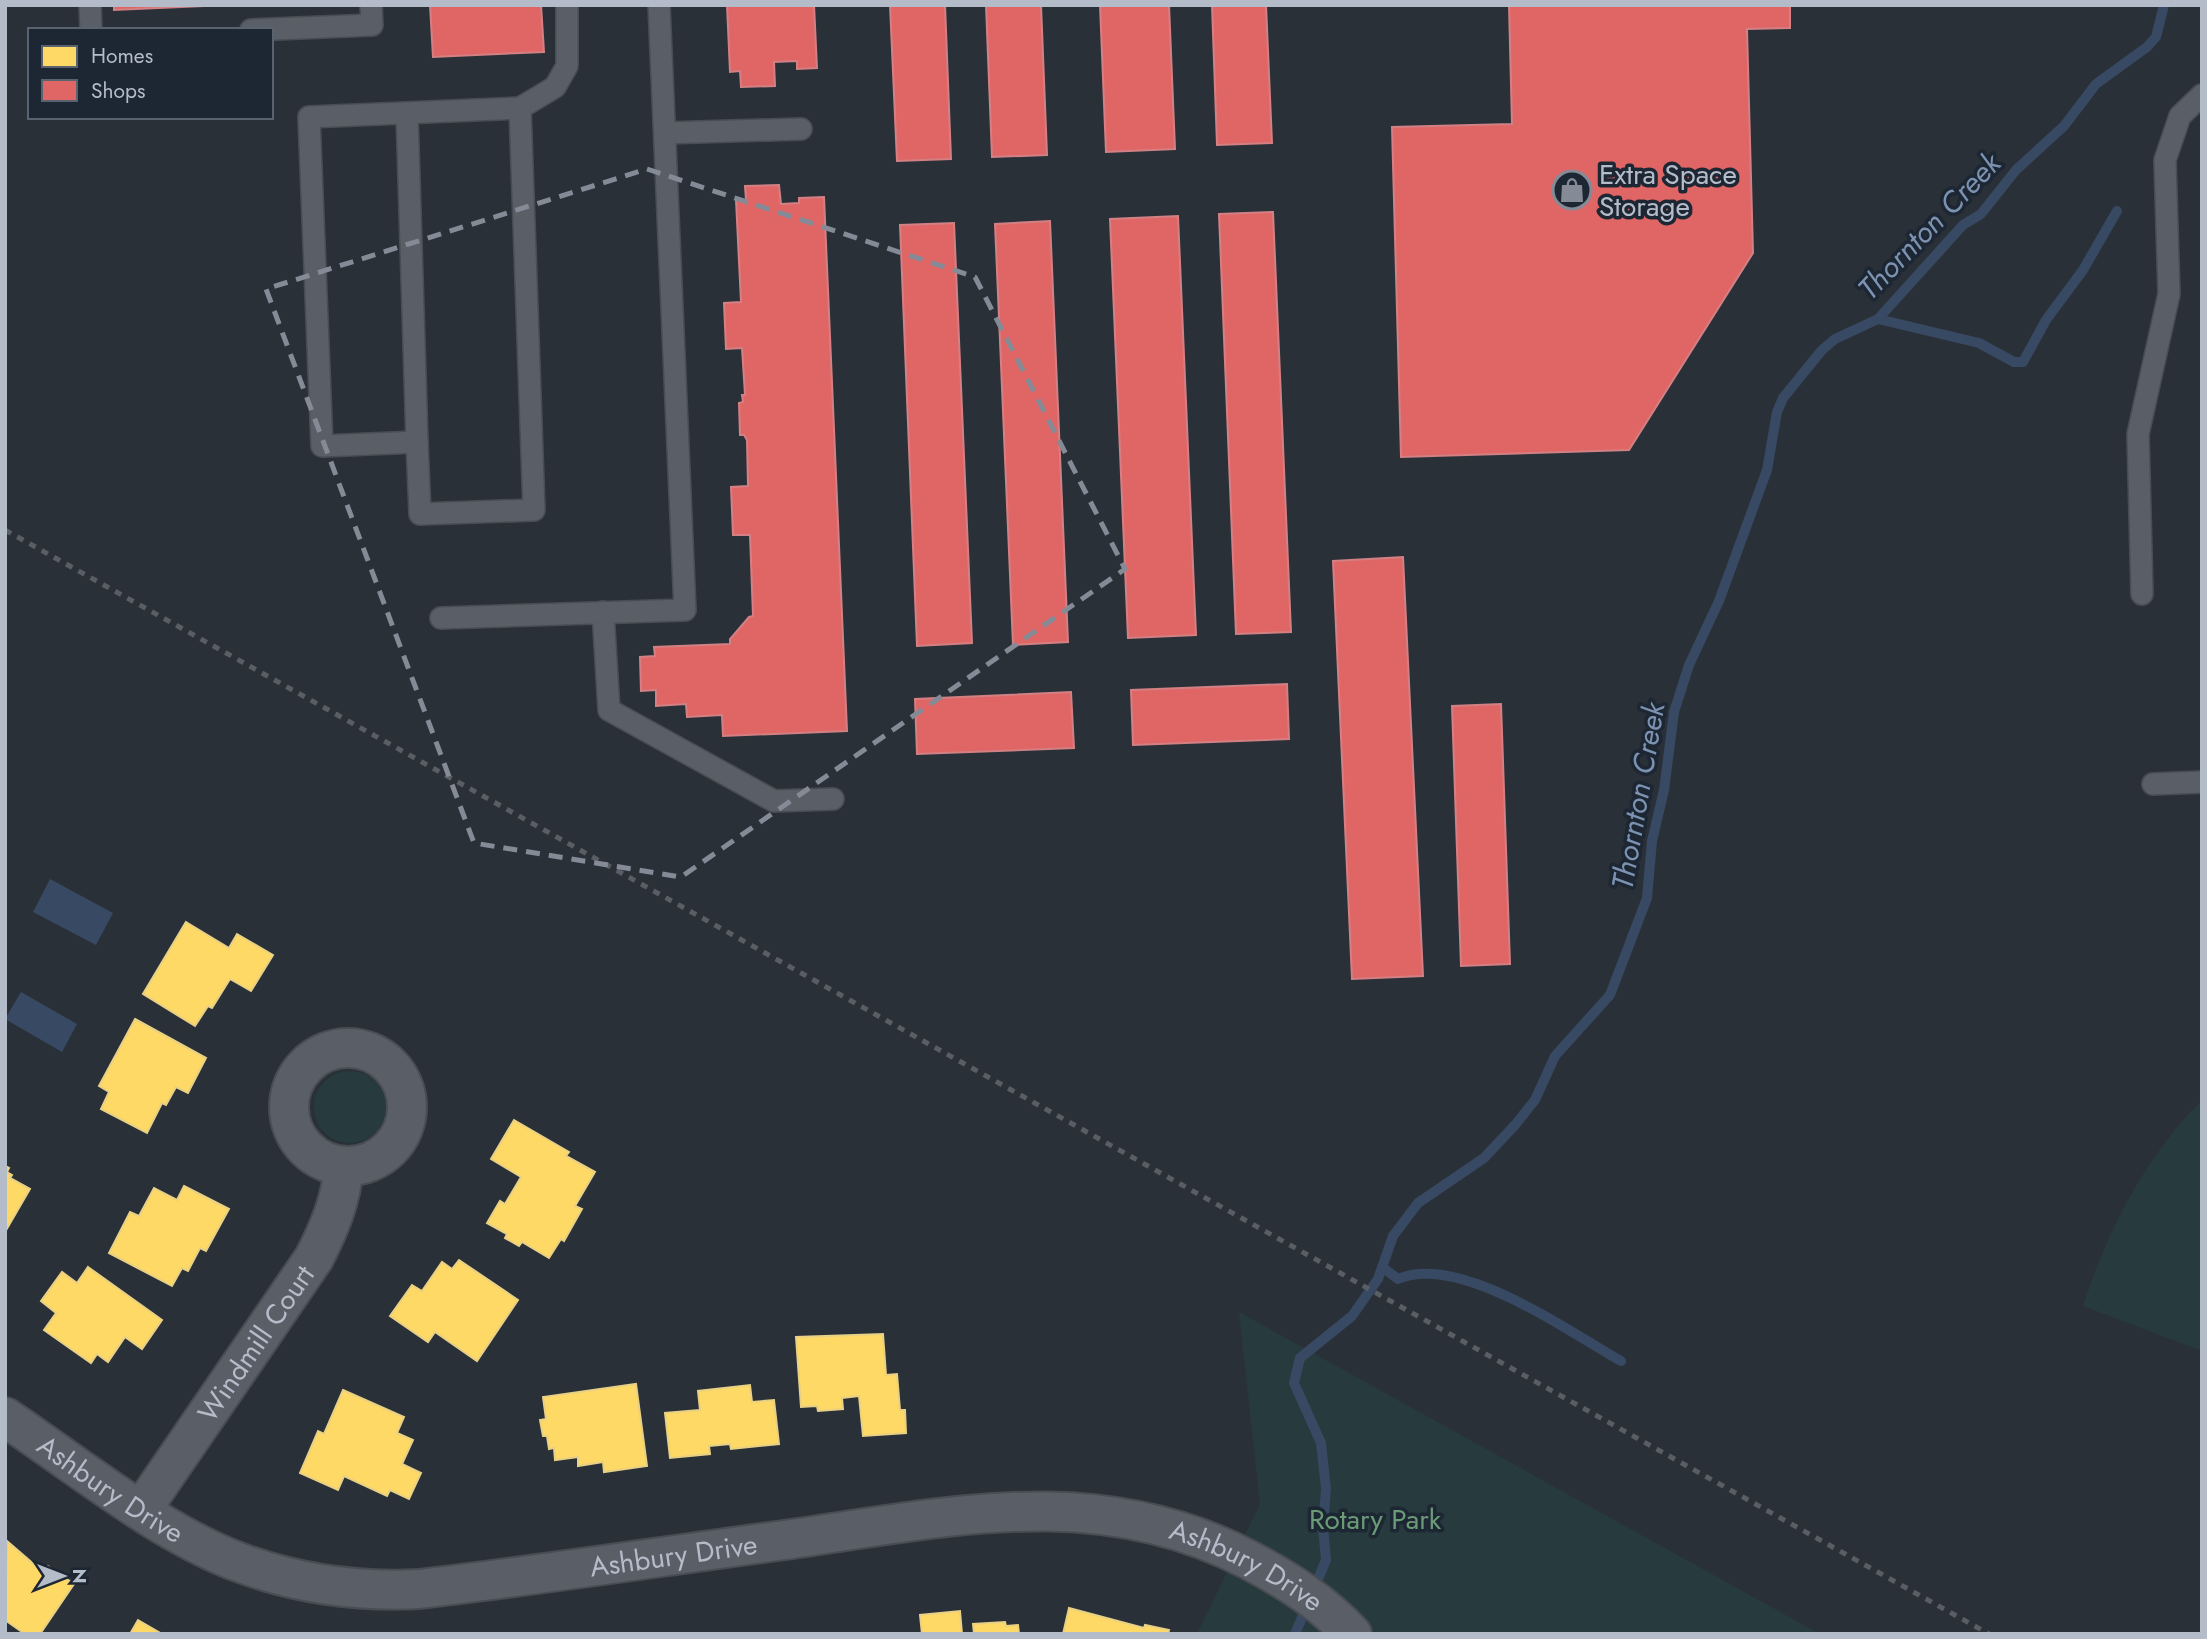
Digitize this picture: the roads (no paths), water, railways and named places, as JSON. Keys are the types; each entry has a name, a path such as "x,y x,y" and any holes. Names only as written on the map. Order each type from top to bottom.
{"street":[{"name":"Windmill Court","path":"142,1509 314,1258 342,1191 344,1166"},
{"name":"Ashbury Drive","path":"5,1417 187,1537 240,1563 312,1583 387,1591 453,1585 917,1522 1055,1510 1103,1513 1177,1530 1239,1554 1295,1586 1342,1624"}],"lane":[{"path":"90,5 91,28"},
{"path":"273,29 372,25 371,5"},
{"path":"417,442 322,446 309,117 520,108 555,87 567,66 567,5"},
{"path":"441,618 685,610 659,5"},
{"path":"2143,594 2138,434 2169,294 2165,160 2180,116 2202,95"},
{"path":"407,113 420,514 534,510 520,108"},
{"path":"665,133 801,129"},
{"path":"604,612 608,710 774,801 833,799"},
{"path":"2153,784 2202,782"}],"water":[{"path":"50,879 113,913 96,945 33,912"},
{"path":"21,992 77,1024 62,1052 5,1019"}],"waterway":[{"name":"Thornton Creek","path":"1295,1634 1326,1560 1323,1527 1326,1489 1321,1443 1294,1383 1300,1358 1352,1316 1378,1279 1393,1236 1418,1203 1484,1158 1515,1125 1535,1100 1555,1056 1610,995 1647,898 1652,841 1664,790 1674,712 1689,665 1719,601 1767,470 1777,412 1783,398 1822,350 1835,339 1878,319 1963,225 1981,214 2016,170 2064,126 2096,84 2147,47 2156,37 2164,5"},
{"path":"1878,319 1979,343 2014,362 2023,362 2046,320 2083,270 2117,211"},
{"path":"1382,1267 1398,1279 1423,1274 1451,1276 1481,1285 1542,1315 1621,1361"}],"railway":[{"path":"5,530 1989,1634"}],"place":[{"name":"Extra Space Storage","path":"1572,190"}],"park label":[{"name":"Rotary Park","path":"1375,1519"}]}
